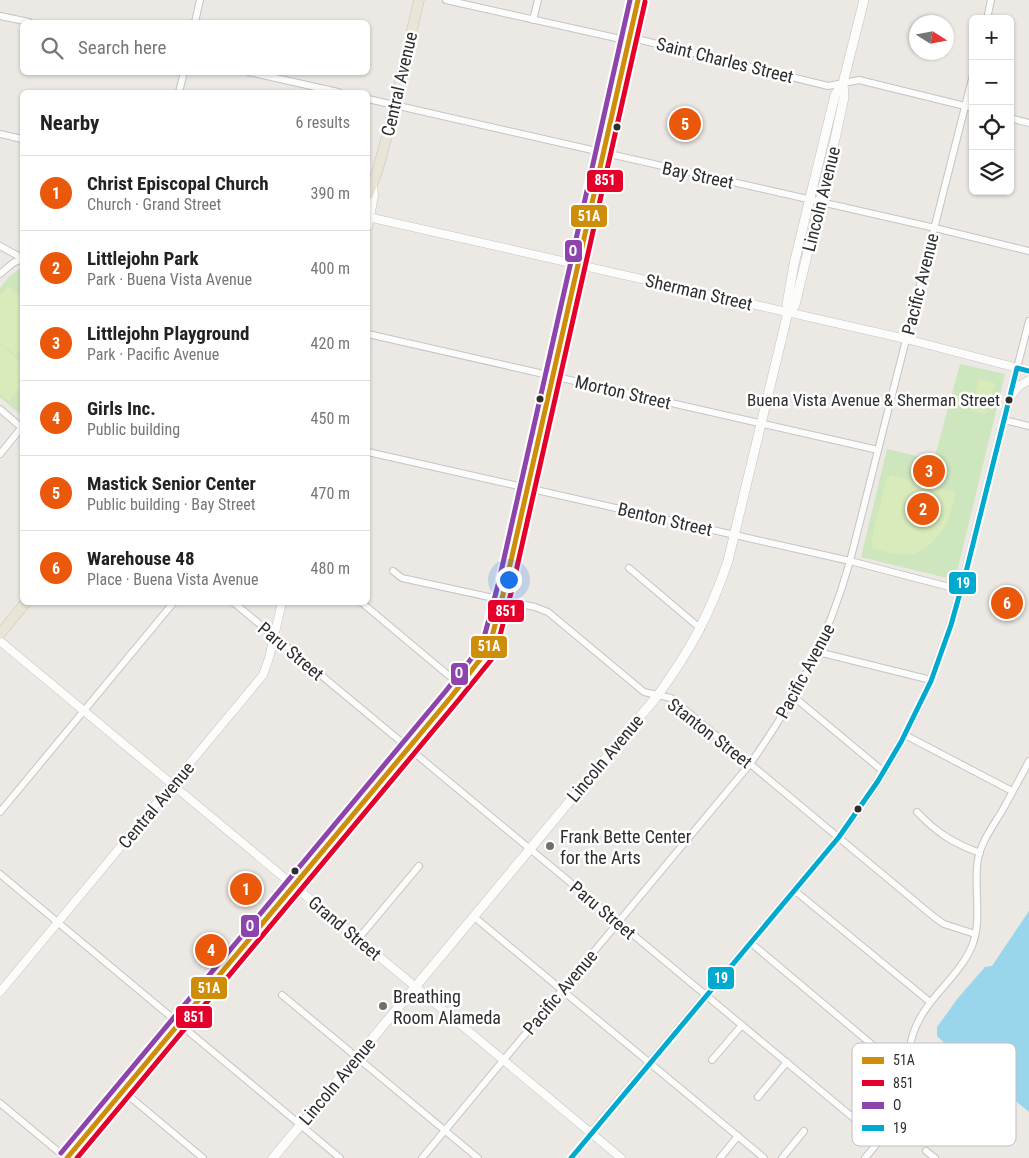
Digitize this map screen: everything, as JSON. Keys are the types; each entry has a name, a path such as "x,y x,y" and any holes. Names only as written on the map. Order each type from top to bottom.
{"main road":[{"name":"Central Avenue","path":"370,182 380,165 419,0"},
{"name":"Lincoln Avenue","path":"788,312 795,306 844,97 843,83 864,0"},
{"name":"Lincoln Avenue","path":"273,1158 658,695 687,654 701,629 721,583 735,535 788,312 786,304 809,200 835,95 843,83"},
{"path":"0,634 24,605"}],"street":[{"path":"195,20 200,0"},
{"name":"Saint Charles Street","path":"446,0 616,38 641,40 826,85 859,80 969,107"},
{"path":"534,20 538,0"},
{"path":"0,1104 66,1158 485,655 489,648 502,600 638,0"},
{"path":"988,15 991,0"},
{"path":"0,16 20,20"},
{"path":"180,90 183,75"},
{"path":"262,75 329,90"},
{"name":"Pacific Avenue","path":"422,1158 750,764 794,698 818,652 834,614 850,562 969,90"},
{"name":"Bay Street","path":"370,99 1029,251"},
{"path":"1014,119 1029,123"},
{"path":"0,134 20,139"},
{"name":"Central Avenue","path":"370,182 374,196 370,210"},
{"name":"Sherman Street","path":"370,217 906,339 1029,371"},
{"path":"0,246 20,258"},
{"path":"0,274 20,260"},
{"path":"570,1158 839,837 870,795 905,735 931,680 962,590 1029,321"},
{"name":"Morton Street","path":"370,334 878,450"},
{"path":"1010,399 1018,387 1029,380"},
{"path":"0,409 20,426"},
{"path":"1004,420 1029,426"},
{"path":"0,454 20,430"},
{"name":"Benton Street","path":"370,452 735,535 962,590"},
{"path":"628,568 701,629"},
{"name":"Stanton Street","path":"393,571 402,578 542,609 551,614 644,692 671,698 944,924 975,934"},
{"path":"0,812 172,605"},
{"name":"Paru Street","path":"237,605 852,1117"},
{"name":"Central Avenue","path":"0,992 263,675 269,658 281,605"},
{"path":"366,605 460,685"},
{"name":"Grand Street","path":"0,641 621,1158"},
{"path":"818,652 931,680"},
{"path":"794,698 884,772"},
{"path":"905,735 1012,791"},
{"path":"911,1043 913,1032 923,1012 967,956 973,944 977,916 976,880 980,853 1029,761"},
{"path":"917,812 948,839 980,853"},
{"path":"358,939 419,866"},
{"path":"0,874 340,1158"},
{"path":"794,890 930,1002"},
{"path":"473,916 764,1158"},
{"path":"750,943 870,1043"},
{"path":"282,995 478,1158"},
{"path":"712,1060 742,1025"},
{"path":"758,1097 787,1062"},
{"path":"123,1091 203,1158"},
{"path":"782,1158 804,1131"},
{"path":"720,1158 738,1136"},
{"path":"865,1158 875,1146"},
{"path":"926,1150 935,1158"}],"green space":[{"path":"20,268 20,414 0,397 0,288 10,276"},
{"path":"8,286 20,296 20,349 15,355 0,343 0,295"},
{"path":"0,344 20,361 20,387 9,401 0,394"},
{"path":"960,364 1005,374 955,580 861,557 887,449 934,460"},
{"path":"979,379 995,383 986,414 971,410"},
{"path":"891,475 955,492 952,510 939,535 926,547 913,554 895,554 872,548 872,538 887,478"}],"water":[{"path":"1029,911 1029,1112 1016,1101 1016,1043 945,1043 937,1036 937,1027 958,998 985,967 992,966"}],"transit line":[{"name":"O","path":"61,1153 445,692 482,645 498,585 630,0"},
{"name":"51A","path":"67,1158 451,697 489,648 505,587 638,0"},
{"name":"851","path":"77,1158 457,702 496,651 512,589 645,2"},
{"name":"19","path":"571,1158 839,837 878,781 901,742 931,681 951,625 1017,368 1029,371"}],"place":[{"name":"Mastick Senior Center","path":"685,124"},
{"name":"Buena Vista Avenue & Sherman Street","path":"1009,400"},
{"name":"Littlejohn Playground","path":"929,471"},
{"name":"Littlejohn Park","path":"923,509"},
{"name":"Warehouse 48","path":"1007,603"},
{"name":"Frank Bette Center for the Arts","path":"550,846"},
{"name":"Christ Episcopal Church","path":"246,889"},
{"name":"Girls Inc.","path":"211,950"},
{"name":"Breathing Room Alameda","path":"383,1006"}]}
